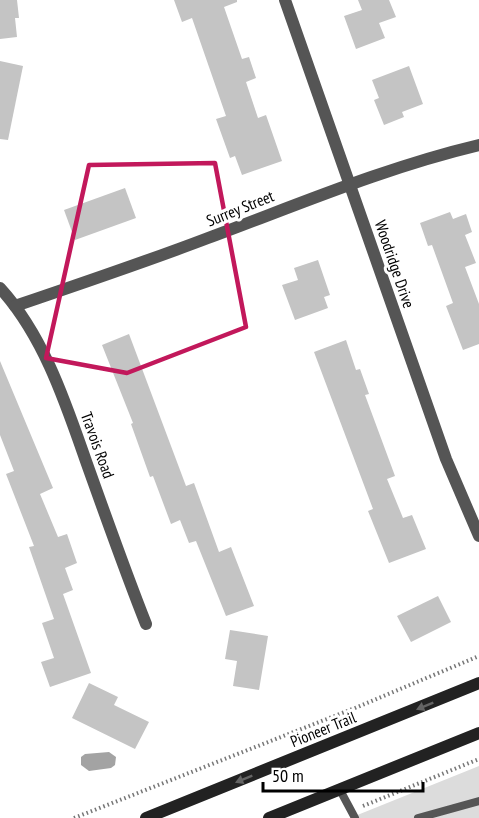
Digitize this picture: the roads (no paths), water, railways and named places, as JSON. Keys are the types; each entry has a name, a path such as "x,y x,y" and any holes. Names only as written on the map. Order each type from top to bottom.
{"main road":[{"name":"Pioneer Trail","path":"146,818 479,683"},
{"path":"269,818 479,733"}],"street":[{"name":"Woodridge Drive","path":"285,0 446,459 479,536"},
{"name":"Surrey Street","path":"15,306 441,154 479,145"},
{"name":"Travois Road","path":"0,288 15,306 40,348 64,399 146,624"}],"lane":[{"path":"340,790 353,814"},
{"path":"418,818 451,814 479,801"}]}
